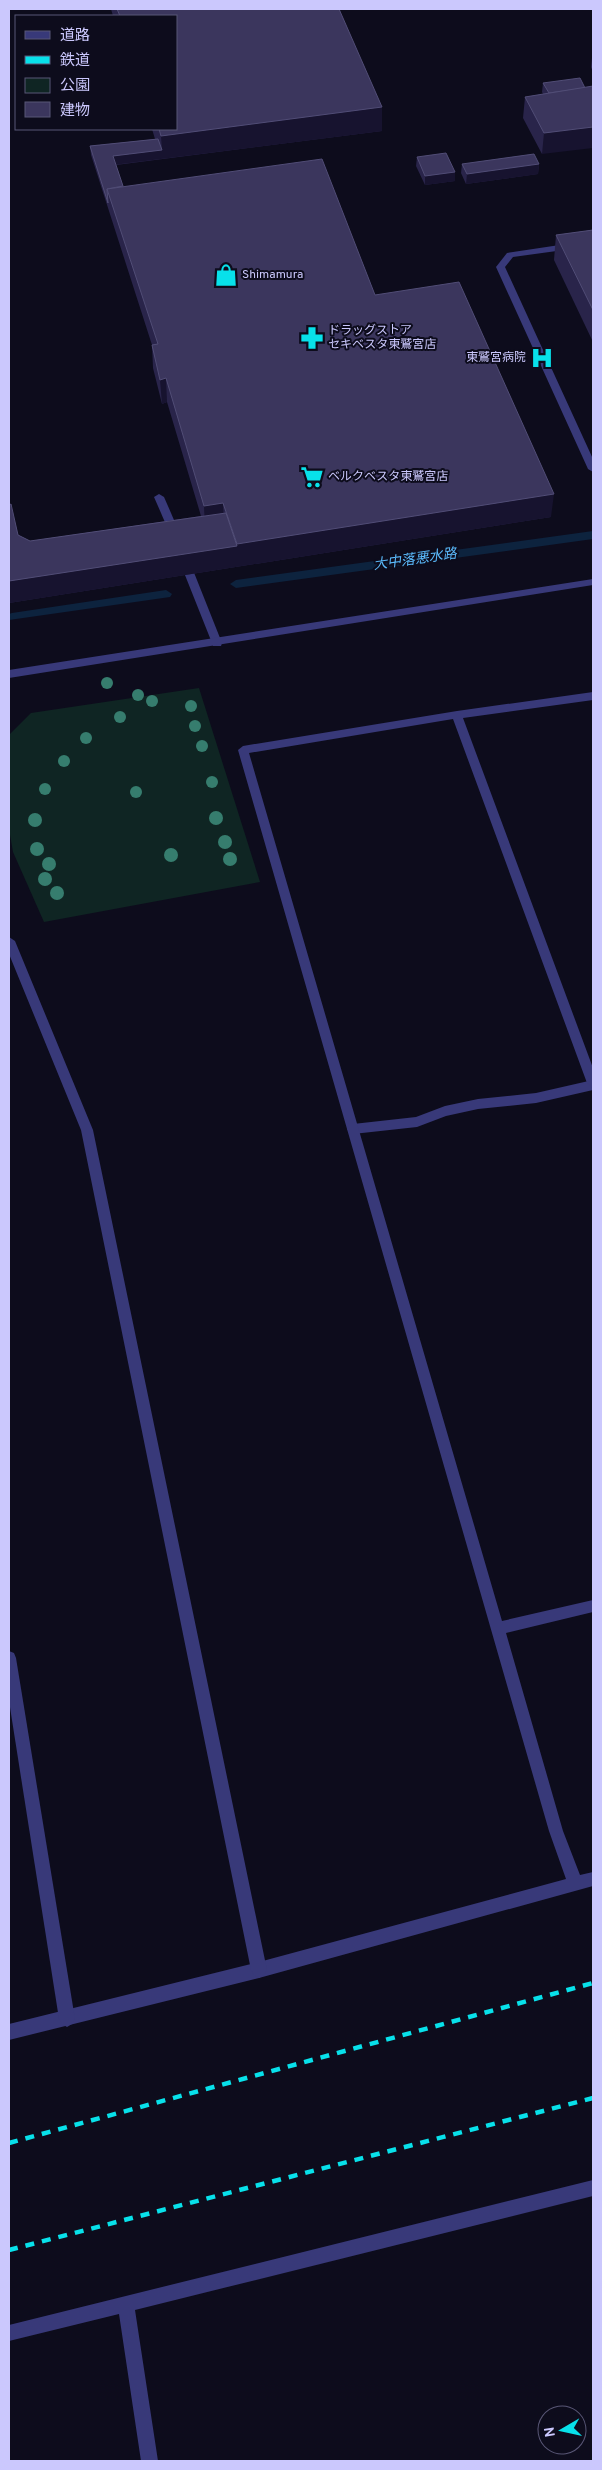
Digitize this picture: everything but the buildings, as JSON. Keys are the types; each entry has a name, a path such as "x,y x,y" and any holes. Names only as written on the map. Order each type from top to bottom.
{"street":[{"path":"593,243 510,255 500,267 593,469"},
{"path":"159,497 178,551 216,643"},
{"path":"178,551 195,556"},
{"path":"9,674 216,643 593,582"},
{"path":"575,1883 556,1831 243,750 457,715 593,696"},
{"path":"352,1130 417,1122 445,1112 478,1104 536,1098 593,1084 457,715"},
{"path":"9,942 87,1130 258,1970"},
{"path":"498,1628 593,1606"},
{"path":"9,1658 67,2019"},
{"path":"9,2032 258,1970 593,1879"},
{"path":"9,2333 593,2188"},
{"path":"126,2304 150,2461"}],"green space":[{"path":"199,688 260,882 44,922 13,852 9,829 9,735 31,713"}],"waterway":[{"name":"大中落悪水路","path":"236,584 593,535"},
{"name":"大中落悪水路","path":"12,617 166,594"}],"railway":[{"path":"9,2143 593,1983"},
{"path":"9,2250 593,2098"}],"place":[{"name":"Shimamura","path":"226,275"},
{"name":"ドラッグストア セキベスタ東鷲宮店","path":"312,338"},
{"name":"東鷲宮病院","path":"542,358"},
{"name":"ベルクベスタ東鷲宮店","path":"312,477"}]}
